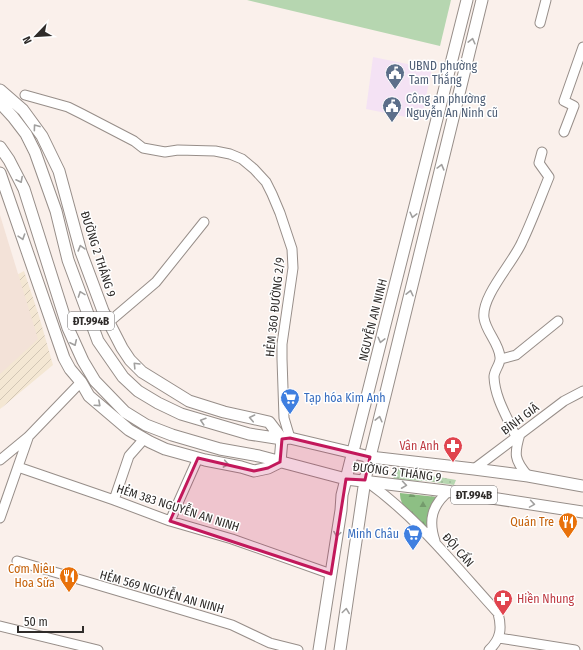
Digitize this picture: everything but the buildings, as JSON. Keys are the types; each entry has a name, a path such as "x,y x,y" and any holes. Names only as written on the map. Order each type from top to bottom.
{"main road":[{"name":"NGUYỄN AN NINH","path":"319,650 341,510 342,495 414,214 466,0"},
{"path":"340,650 365,480 370,457 482,0"},
{"name":"ĐƯỜNG 2 THÁNG 9","path":"0,90 23,110 42,136 56,164 81,252 103,312 130,360 142,372 189,401 200,406 269,422 286,439"},
{"name":"ĐƯỜNG 2 THÁNG 9","path":"0,103 26,134 35,152 56,211 68,260 98,340 123,377 138,391 181,414 249,434 286,439 370,457 528,476 583,486"},
{"name":"ĐƯỜNG 2 THÁNG 9","path":"0,147 10,160 24,189 68,328 83,361 95,381 126,412 146,425 172,435 220,448 259,456 346,479 365,480 583,512"},
{"name":"ĐT.994B","path":"0,174 56,338 70,369 90,396 129,430 165,449 198,458 241,466 254,471 268,468 280,462"},
{"path":"280,462 286,439"}],"street":[{"path":"540,23 546,0"},
{"path":"564,132 574,106 564,101 583,47"},
{"name":"HẺM 360 ĐƯỜNG 2/9","path":"25,94 82,114 134,141 143,148 165,152 178,150 205,150 230,154 242,159 266,182 280,213 294,259 282,358 286,439"},
{"path":"528,476 520,466 516,456 518,436 495,391 494,375 501,359 497,344 484,318 485,309 494,286 522,243 549,177 539,162 542,152"},
{"path":"109,322 156,282 204,222"},
{"path":"501,359 516,355 558,321"},
{"path":"0,460 28,437 81,382"},
{"name":"BÌNH GIÃ","path":"474,469 564,401 583,391"},
{"path":"0,518 28,437"},
{"path":"114,500 129,456 144,439"},
{"path":"170,520 198,458"},
{"name":"HẺM 383 NGUYỄN AN NINH","path":"18,467 170,520 232,538 331,574"},
{"name":"ĐỘI CẤN","path":"365,480 400,507 436,542 498,613 501,625 499,638"},
{"path":"436,542 432,530 434,510 441,498 449,492"},
{"name":"HẺM 569 NGUYỄN AN NINH","path":"17,561 159,602 232,625 270,643 298,650"},
{"path":"0,626 98,650"},
{"path":"489,650 499,638 575,650"}],"highlighted area":[{"path":"290,438 370,457 365,480 346,479 331,574 170,521 198,458 254,471 268,468 280,462 282,439"}],"shaded area":[{"path":"373,57 432,69 421,120 366,109"},
{"path":"0,215 38,339 0,374"},
{"path":"24,271 53,365 0,409 0,284"}],"green space":[{"path":"247,0 451,0 440,46"},
{"path":"396,468 456,480 454,485 426,481 393,480"},
{"path":"400,493 437,497 429,510 428,530 406,509"}],"place":[{"name":"UBND phường Tam Thắng","path":"395,90"},
{"name":"Công an phường Nguyễn An Ninh cũ","path":"392,123"},
{"name":"Tạp hóa Kim Anh","path":"290,415"},
{"name":"Vân Anh","path":"453,463"},
{"name":"Quán Tre","path":"568,539"},
{"name":"Minh Châu","path":"413,551"},
{"name":"Cơm Niêu Hoa Sữa","path":"69,593"},
{"name":"Hiền Nhung","path":"503,616"}]}
